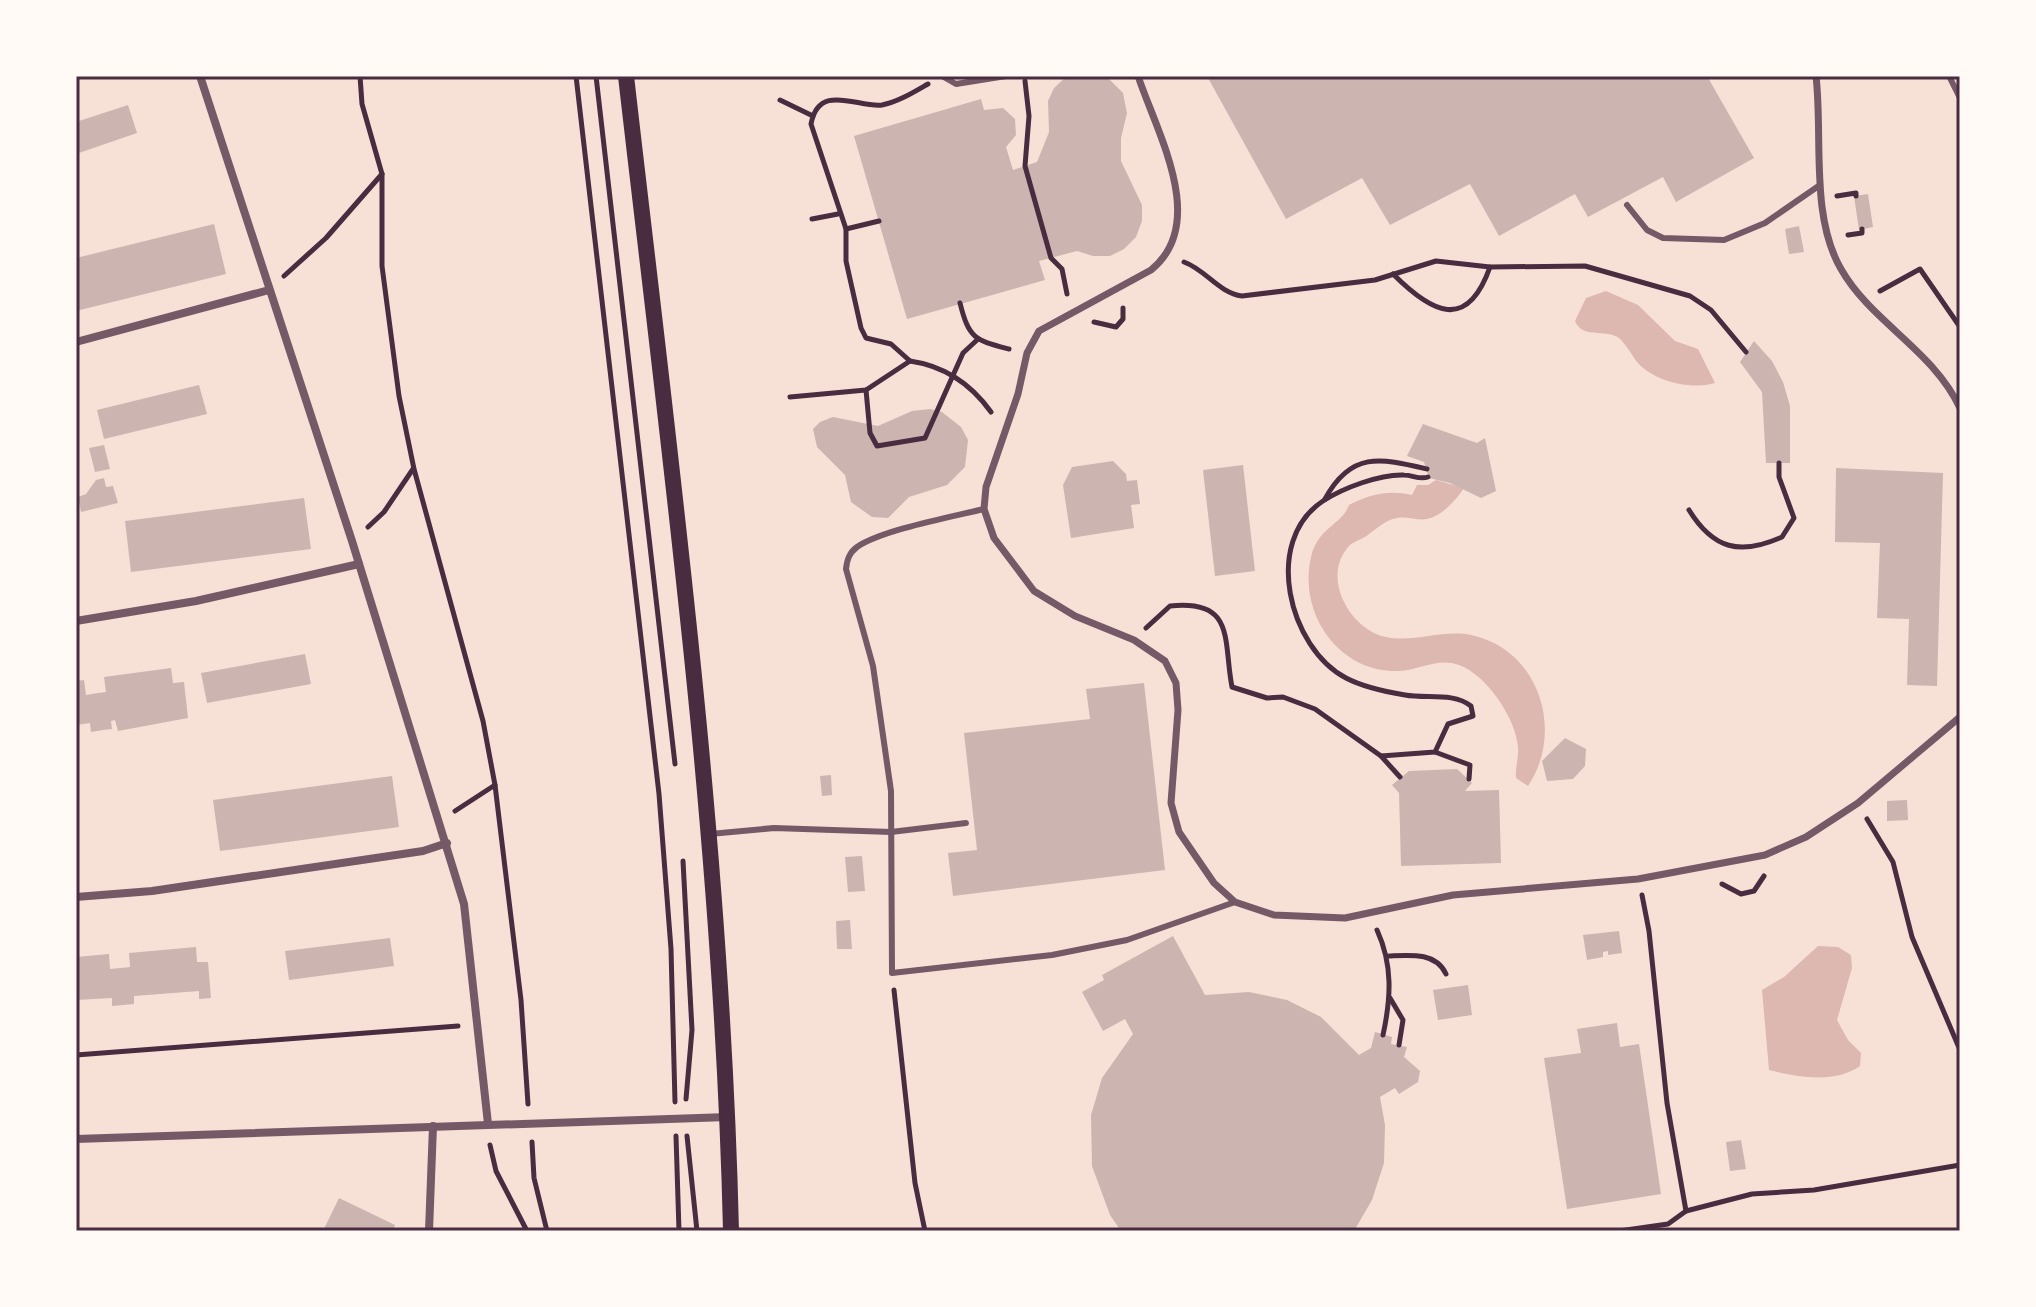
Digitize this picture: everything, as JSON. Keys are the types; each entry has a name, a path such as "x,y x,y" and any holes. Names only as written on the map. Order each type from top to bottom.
{"main road":[{"path":"626,76 710,834 728,1117 731,1231"}],"street":[{"path":"200,76 447,843 469,928 488,1124"},
{"path":"1138,76 1179,205 1167,257 1126,285 1069,312 1039,331 1027,353 1018,394 986,487 984,509 994,538 1034,591 1075,616 1134,640 1165,661 1176,683 1178,710 1171,803 1179,832 1214,883 1235,902 1274,915 1310,919 1371,915 1413,902 1453,895 1638,879 1765,855 1806,837 1858,803 1960,717"},
{"path":"1816,76 1820,185 1827,239 1841,270 1865,299 1929,361 1960,408"},
{"path":"76,342 269,290"},
{"path":"76,621 196,601 359,564"},
{"path":"76,897 266,875 423,851 447,843"},
{"path":"76,1139 728,1117"},
{"path":"429,1231 433,1126"}],"lane":[{"path":"942,76 956,84 1006,76"},
{"path":"1949,76 1960,98"},
{"path":"1627,205 1647,230 1663,238 1724,240 1755,229 1820,185"},
{"path":"984,509 879,538 854,549 848,558 846,569 873,666 891,791 892,973 1052,955 1127,940 1235,902"},
{"path":"710,834 774,828 891,832 966,823"}],"path":[{"path":"360,76 362,104 382,174 382,266 389,342 414,469 466,653 495,785 521,1000 534,1178 547,1231"},
{"path":"576,76 659,794 681,1118 679,1231"},
{"path":"596,76 676,777"},
{"path":"942,76 910,94 881,105 836,98 813,116 812,134 838,214 846,229 846,261 866,338 891,344 910,361 926,363 952,375 976,392 1003,434"},
{"path":"1024,76 1029,116 1025,166 1051,258 1062,269 1069,312"},
{"path":"780,100 813,116"},
{"path":"269,290 326,238 382,174"},
{"path":"812,219 838,214"},
{"path":"846,229 879,221"},
{"path":"1167,257 1206,272 1231,295 1242,296 1375,280 1424,263 1490,267 1585,266 1690,296 1711,310 1746,352"},
{"path":"1393,274 1431,306 1455,310 1468,306 1481,291 1490,267"},
{"path":"1865,299 1920,269 1960,327"},
{"path":"960,303 966,327 977,340 1027,353"},
{"path":"866,390 870,433 877,446 925,438 963,353 977,340"},
{"path":"790,397 866,390 910,361"},
{"path":"1427,469 1399,460 1374,460 1338,475 1324,500 1300,525 1291,555 1291,597 1300,628 1315,654 1346,678 1404,695 1453,698 1471,706 1473,716 1448,724 1435,752"},
{"path":"1689,510 1700,529 1718,544 1738,546 1782,537 1794,518 1779,477 1779,463"},
{"path":"352,541 384,512 414,469"},
{"path":"1324,500 1368,481 1404,475 1425,478"},
{"path":"1134,640 1170,606 1202,606 1217,616 1228,634 1232,687 1267,698 1283,697 1315,709 1381,756 1400,777"},
{"path":"1381,756 1435,752 1470,765 1469,779"},
{"path":"439,818 468,805 495,785"},
{"path":"1858,803 1893,862 1912,937 1960,1050"},
{"path":"683,859 692,1030 681,1118 697,1231"},
{"path":"1638,879 1649,931 1667,1103 1686,1211"},
{"path":"1371,915 1389,956 1389,996 1383,1035"},
{"path":"1389,956 1425,956 1438,962 1446,974"},
{"path":"892,973 915,1183 925,1231"},
{"path":"1389,996 1403,1020 1399,1045"},
{"path":"76,1055 480,1024"},
{"path":"488,1124 496,1171 527,1231"},
{"path":"1619,1231 1668,1224 1686,1211 1752,1194 1846,1186 1960,1165"}],"shaded area":[{"path":"1606,291 1638,305 1675,341 1698,349 1715,383 1696,386 1664,380 1645,370 1619,338 1588,332 1579,327 1575,321 1586,298"},
{"path":"1436,480 1464,488 1438,515 1424,519 1393,519 1351,545 1341,559 1339,587 1351,614 1373,632 1397,638 1471,635 1494,643 1514,657 1529,674 1539,695 1544,718 1544,741 1539,764 1528,786 1516,778 1518,747 1512,724 1498,699 1480,678 1452,663 1399,671 1377,669 1341,651 1317,619 1309,578 1314,547 1324,533 1346,512 1349,505 1380,494 1412,495 1417,485 1428,485"},
{"path":"1818,946 1838,947 1851,955 1852,968 1837,1020 1848,1040 1861,1053 1860,1066 1850,1072 1828,1077 1804,1077 1769,1070 1762,990 1784,977"}],"building":[{"path":"1067,76 1106,76 1123,93 1127,113 1121,138 1121,161 1142,205 1142,221 1136,237 1124,249 1110,256 1093,256 1077,251 1039,261 1045,280 907,319 854,136 981,99 984,110 1003,108 1015,119 1016,135 1006,147 1013,170 1037,162 1049,132 1048,101 1054,88"},
{"path":"1207,76 1707,76 1754,158 1676,202 1663,177 1588,217 1575,194 1499,236 1470,184 1390,225 1362,178 1286,219"},
{"path":"128,105 137,133 76,154 76,122"},
{"path":"1868,194 1873,227 1859,230 1854,196"},
{"path":"214,224 226,274 76,311 76,258"},
{"path":"1799,226 1804,252 1789,254 1785,229"},
{"path":"1754,341 1772,361 1783,382 1790,406 1790,463 1766,463 1762,392 1740,362"},
{"path":"199,385 207,414 104,439 97,410"},
{"path":"930,409 942,412 961,427 968,440 965,467 947,485 909,497 888,518 872,517 851,502 845,475 817,447 813,429 820,422 833,417 878,426 912,411"},
{"path":"1423,424 1477,443 1485,438 1496,491 1481,498 1450,483 1429,478 1424,462 1407,456"},
{"path":"104,445 110,469 95,472 89,448"},
{"path":"1113,461 1126,474 1127,481 1137,480 1140,504 1131,505 1134,528 1071,538 1063,485 1072,467"},
{"path":"1243,465 1255,571 1215,576 1203,470"},
{"path":"1836,468 1943,473 1937,686 1907,685 1909,619 1877,618 1880,543 1835,542"},
{"path":"104,478 106,487 113,486 118,503 81,512 78,497 86,494 96,480"},
{"path":"304,498 311,549 131,572 125,521"},
{"path":"305,654 311,684 207,703 201,673"},
{"path":"171,668 173,683 184,682 188,718 118,731 115,720 111,721 112,729 91,732 90,723 76,725 76,681 84,680 86,695 106,692 104,677"},
{"path":"1144,683 1165,870 953,896 948,853 977,850 964,733 1090,719 1086,689"},
{"path":"1565,738 1586,749 1585,766 1573,779 1547,781 1542,761"},
{"path":"1457,769 1472,783 1465,791 1499,790 1501,863 1401,866 1399,793 1392,785 1409,771"},
{"path":"831,775 832,795 822,796 820,776"},
{"path":"392,776 399,827 220,851 213,800"},
{"path":"1907,800 1908,820 1887,821 1887,801"},
{"path":"862,856 865,891 848,892 845,857"},
{"path":"850,920 852,949 837,949 836,921"},
{"path":"1619,931 1622,953 1608,955 1608,951 1603,952 1603,957 1587,960 1583,935"},
{"path":"1173,936 1205,995 1249,992 1287,1000 1321,1017 1359,1055 1371,1048 1375,1032 1392,1037 1391,1044 1407,1047 1404,1057 1420,1071 1418,1082 1399,1094 1395,1088 1380,1097 1385,1125 1384,1163 1372,1200 1354,1231 1121,1231 1110,1215 1092,1166 1091,1115 1102,1078 1133,1034 1125,1019 1103,1031 1082,992 1104,980 1102,975"},
{"path":"390,938 394,966 289,980 285,951"},
{"path":"196,947 197,962 208,962 211,998 199,999 199,991 134,996 134,1004 112,1006 112,998 76,1000 76,957 109,954 110,969 130,967 129,953"},
{"path":"1468,985 1472,1015 1438,1020 1433,990"},
{"path":"1617,1023 1620,1047 1639,1044 1661,1194 1567,1209 1544,1058 1581,1053 1577,1029"},
{"path":"1741,1140 1746,1169 1730,1171 1726,1142"},
{"path":"339,1198 395,1225 393,1231 323,1231"}]}
